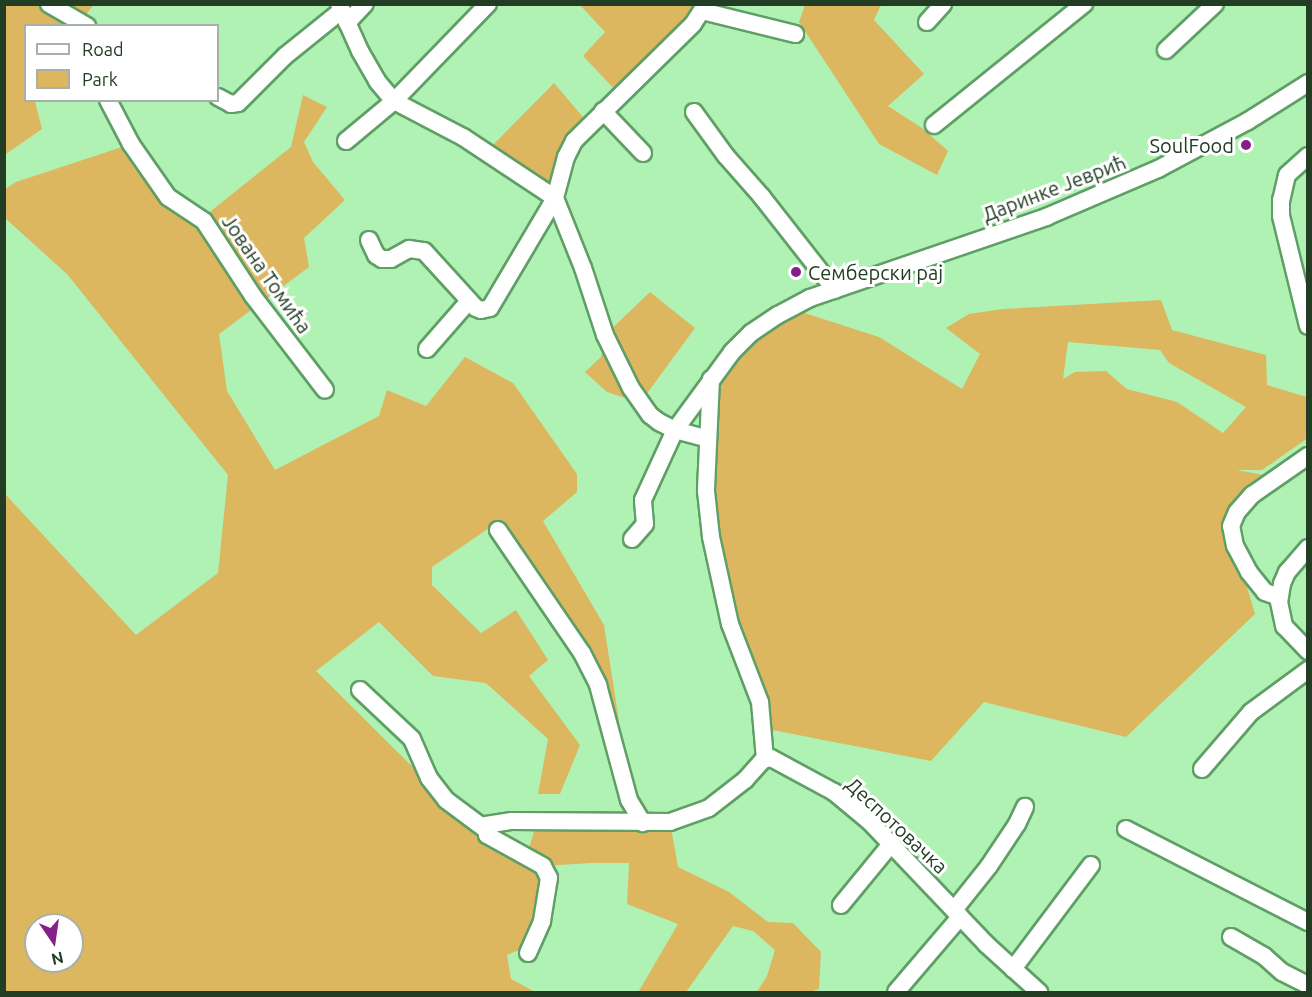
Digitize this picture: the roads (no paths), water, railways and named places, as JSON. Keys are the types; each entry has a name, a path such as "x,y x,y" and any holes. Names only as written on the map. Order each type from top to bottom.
{"street":[{"path":"49,4 82,24"},
{"path":"219,98 231,104 237,103 285,56 343,13 365,4"},
{"path":"346,141 394,101 488,4"},
{"path":"927,21 943,4"},
{"path":"934,125 1084,4"},
{"path":"1166,50 1215,4"},
{"path":"369,240 376,255 382,259 391,259 409,249 424,251 469,301 481,310 495,304 555,198 566,157 574,141 693,24 704,8 795,34"},
{"path":"343,13 377,81 394,101 463,137 555,198 583,268 605,335 631,388 650,415 675,430 708,439"},
{"name":"Даринке Јеврић","path":"632,539 640,533 645,524 643,500 675,430 732,352 751,333 789,308 1046,217 1158,169 1263,112 1308,83"},
{"name":"Јована Томића","path":"109,102 131,144 168,197 204,221 253,296 325,390"},
{"path":"603,111 643,153"},
{"path":"694,112 726,156 768,204 835,290"},
{"path":"1308,156 1287,175 1281,200 1281,216 1308,326"},
{"path":"427,349 469,301"},
{"path":"485,829 493,823 512,821 670,822 710,808 745,780 765,759 760,702 730,624 711,537 706,491 711,379"},
{"path":"1279,597 1265,592 1249,572 1235,546 1231,526 1237,512 1252,495 1308,456"},
{"path":"498,530 582,652 598,685 629,800 643,823"},
{"path":"1308,548 1287,572 1279,597 1284,626 1308,651"},
{"path":"1202,769 1251,712 1308,670"},
{"path":"360,690 412,739 429,778 446,801 485,829 487,835 543,866 549,878 542,921 528,953"},
{"name":"Деспотовачка","path":"765,759 773,758 834,792 892,843 957,914 1039,993"},
{"path":"896,993 957,914 1025,807"},
{"path":"1126,830 1308,922"},
{"path":"841,905 892,843"},
{"path":"1013,969 1090,865"},
{"path":"1231,937 1264,956 1282,972 1308,985"}],"place":[{"name":"SoulFood","path":"1246,145"},
{"name":"Семберски рај","path":"796,272"}]}
